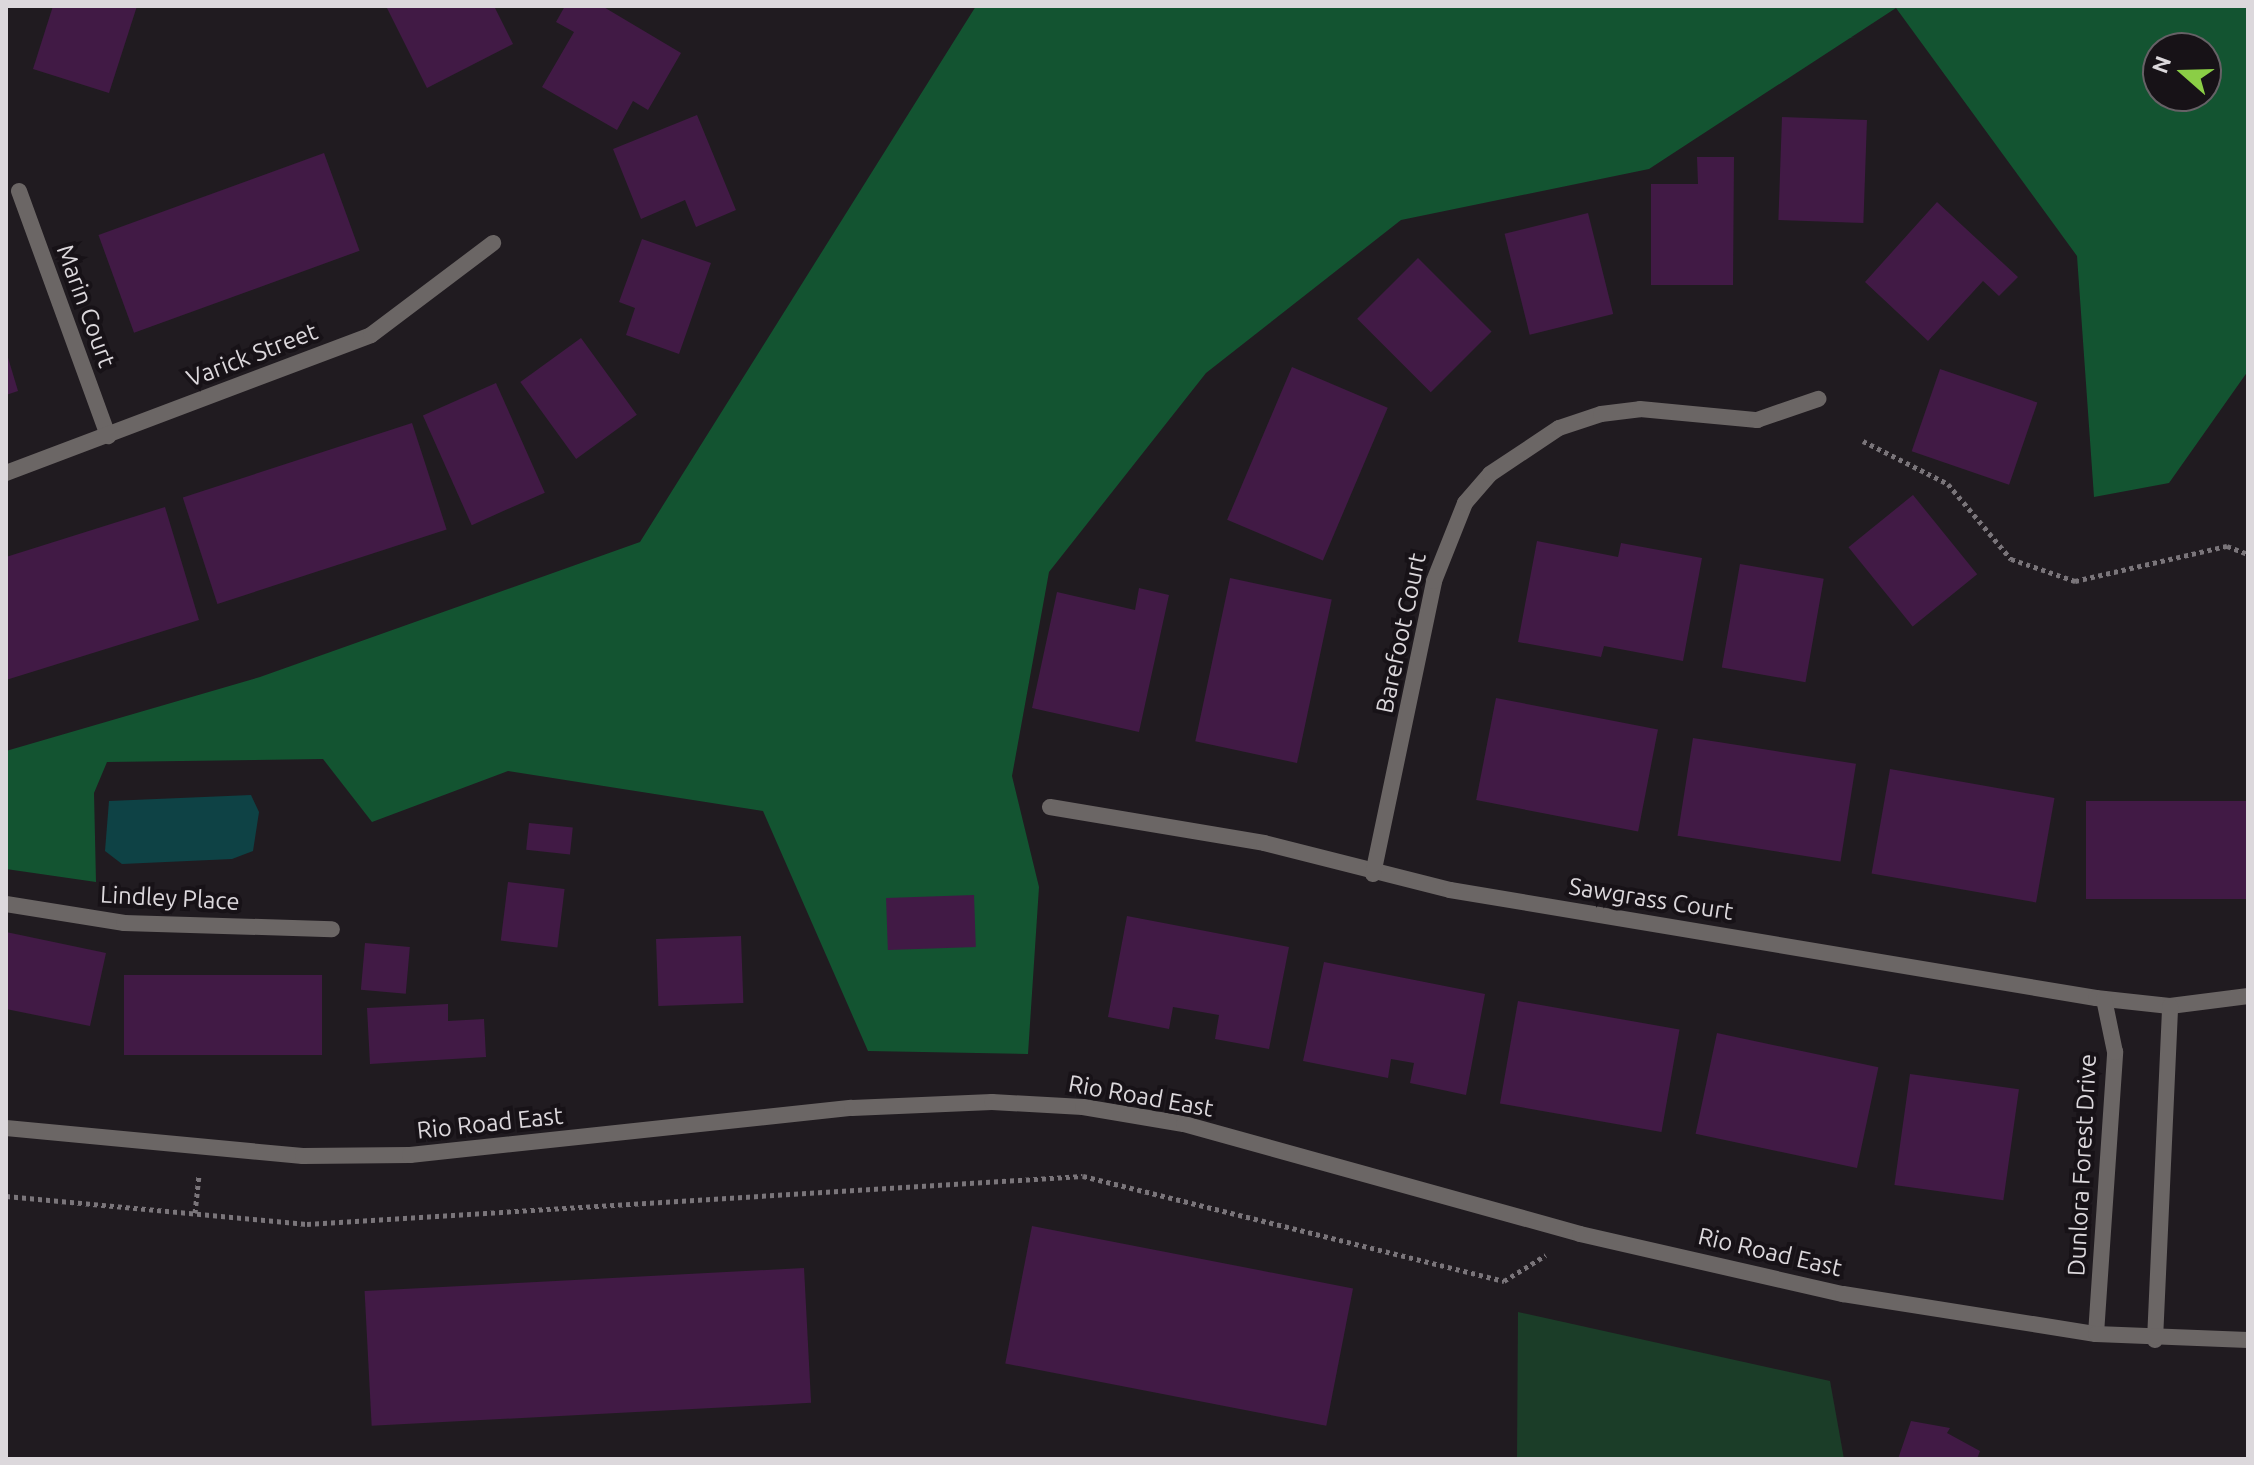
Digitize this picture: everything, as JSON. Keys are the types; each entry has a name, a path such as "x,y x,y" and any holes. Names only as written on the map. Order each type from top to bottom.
{"street":[{"name":"Marin Court","path":"19,191 108,436"},
{"name":"Varick Street","path":"6,473 371,335 493,243"},
{"name":"Barefoot Court","path":"1373,874 1434,581 1465,503 1490,474 1559,428 1601,414 1640,409 1757,420 1818,399"},
{"name":"Sawgrass Court","path":"1050,807 1274,845 1373,874 2104,999 2170,1006 2248,996"},
{"name":"Lindley Place","path":"6,904 124,923 332,929"},
{"name":"Dunlora Forest Drive","path":"2096,1334 2115,1052 2104,999"},
{"path":"2155,1340 2170,1006"},
{"name":"Rio Road East","path":"6,1128 202,1146 410,1155 852,1108 992,1102 1083,1107 1184,1124 1580,1234 1843,1294 2096,1334 2155,1340 2248,1340"}],"path":[{"path":"1863,441 1948,484 2011,559 2075,581 2227,546 2248,554"},
{"path":"195,1213 202,1146"},
{"path":"6,1196 307,1224 1083,1176 1504,1281 1580,1234"}],"green space":[{"path":"976,6 2248,6 2248,371 2169,483 2094,497 2077,256 1896,8 1649,169 1401,220 1206,373 1049,572 1012,776 1039,887 1028,1054 868,1051 763,811 508,771 372,822 323,759 107,762 94,793 96,882 6,869 6,751 260,677 640,542"},
{"path":"1518,1312 1830,1381 1844,1459 1517,1459"}],"water":[{"path":"251,795 259,812 253,851 232,859 122,864 105,851 109,801"}],"building":[{"path":"53,6 137,6 109,93 33,69"},
{"path":"386,6 494,6 513,44 427,88"},
{"path":"565,6 602,6 681,53 648,110 633,101 617,130 542,87 574,32 556,22"},
{"path":"697,115 736,210 696,227 685,200 641,219 613,149"},
{"path":"1782,117 1867,120 1863,223 1778,220"},
{"path":"324,153 360,251 134,333 98,235"},
{"path":"1697,157 1734,157 1733,285 1651,285 1651,184 1698,184"},
{"path":"1937,202 2018,277 1999,296 1983,281 1928,341 1865,282"},
{"path":"1588,213 1613,314 1530,335 1505,234"},
{"path":"642,239 711,263 679,354 626,335 635,308 619,302"},
{"path":"1418,258 1492,332 1431,392 1357,319"},
{"path":"581,338 637,415 576,459 520,382"},
{"path":"6,351 18,391 6,395"},
{"path":"1292,367 1388,408 1323,560 1227,520"},
{"path":"1940,369 2037,403 2009,485 1912,451"},
{"path":"496,383 545,493 472,525 423,416"},
{"path":"412,423 447,530 217,604 183,497"},
{"path":"1913,495 1977,574 1913,627 1848,547"},
{"path":"165,507 199,620 6,680 6,557"},
{"path":"1537,541 1618,557 1621,543 1702,558 1683,661 1604,646 1601,657 1518,642"},
{"path":"1740,564 1824,579 1805,682 1722,667"},
{"path":"1230,578 1332,600 1297,763 1195,741"},
{"path":"1139,588 1169,595 1139,732 1032,708 1057,592 1135,610"},
{"path":"1496,698 1658,729 1638,832 1476,800"},
{"path":"1693,738 1856,764 1840,862 1678,836"},
{"path":"1890,769 2054,798 2036,902 1872,873"},
{"path":"2086,801 2248,801 2248,899 2086,899"},
{"path":"529,823 573,828 570,854 526,850"},
{"path":"508,882 565,889 557,948 501,941"},
{"path":"974,895 976,947 888,950 886,898"},
{"path":"1127,916 1289,947 1269,1049 1215,1039 1219,1015 1173,1007 1169,1029 1108,1017"},
{"path":"6,932 106,953 90,1026 6,1009"},
{"path":"741,936 743,1003 658,1006 656,939"},
{"path":"365,943 410,947 406,994 361,990"},
{"path":"1324,962 1485,994 1466,1095 1410,1083 1414,1063 1391,1059 1388,1078 1303,1061"},
{"path":"124,975 322,975 322,1055 124,1055"},
{"path":"1518,1001 1680,1029 1661,1132 1500,1103"},
{"path":"448,1004 448,1021 484,1019 486,1057 370,1064 367,1008"},
{"path":"1717,1033 1878,1067 1857,1168 1696,1134"},
{"path":"1910,1074 2019,1089 2003,1200 1894,1185"},
{"path":"1032,1226 1353,1288 1326,1426 1005,1363"},
{"path":"804,1268 811,1403 372,1426 365,1291"},
{"path":"1911,1421 1950,1428 1947,1433 1980,1451 1977,1459 1898,1459"}]}
